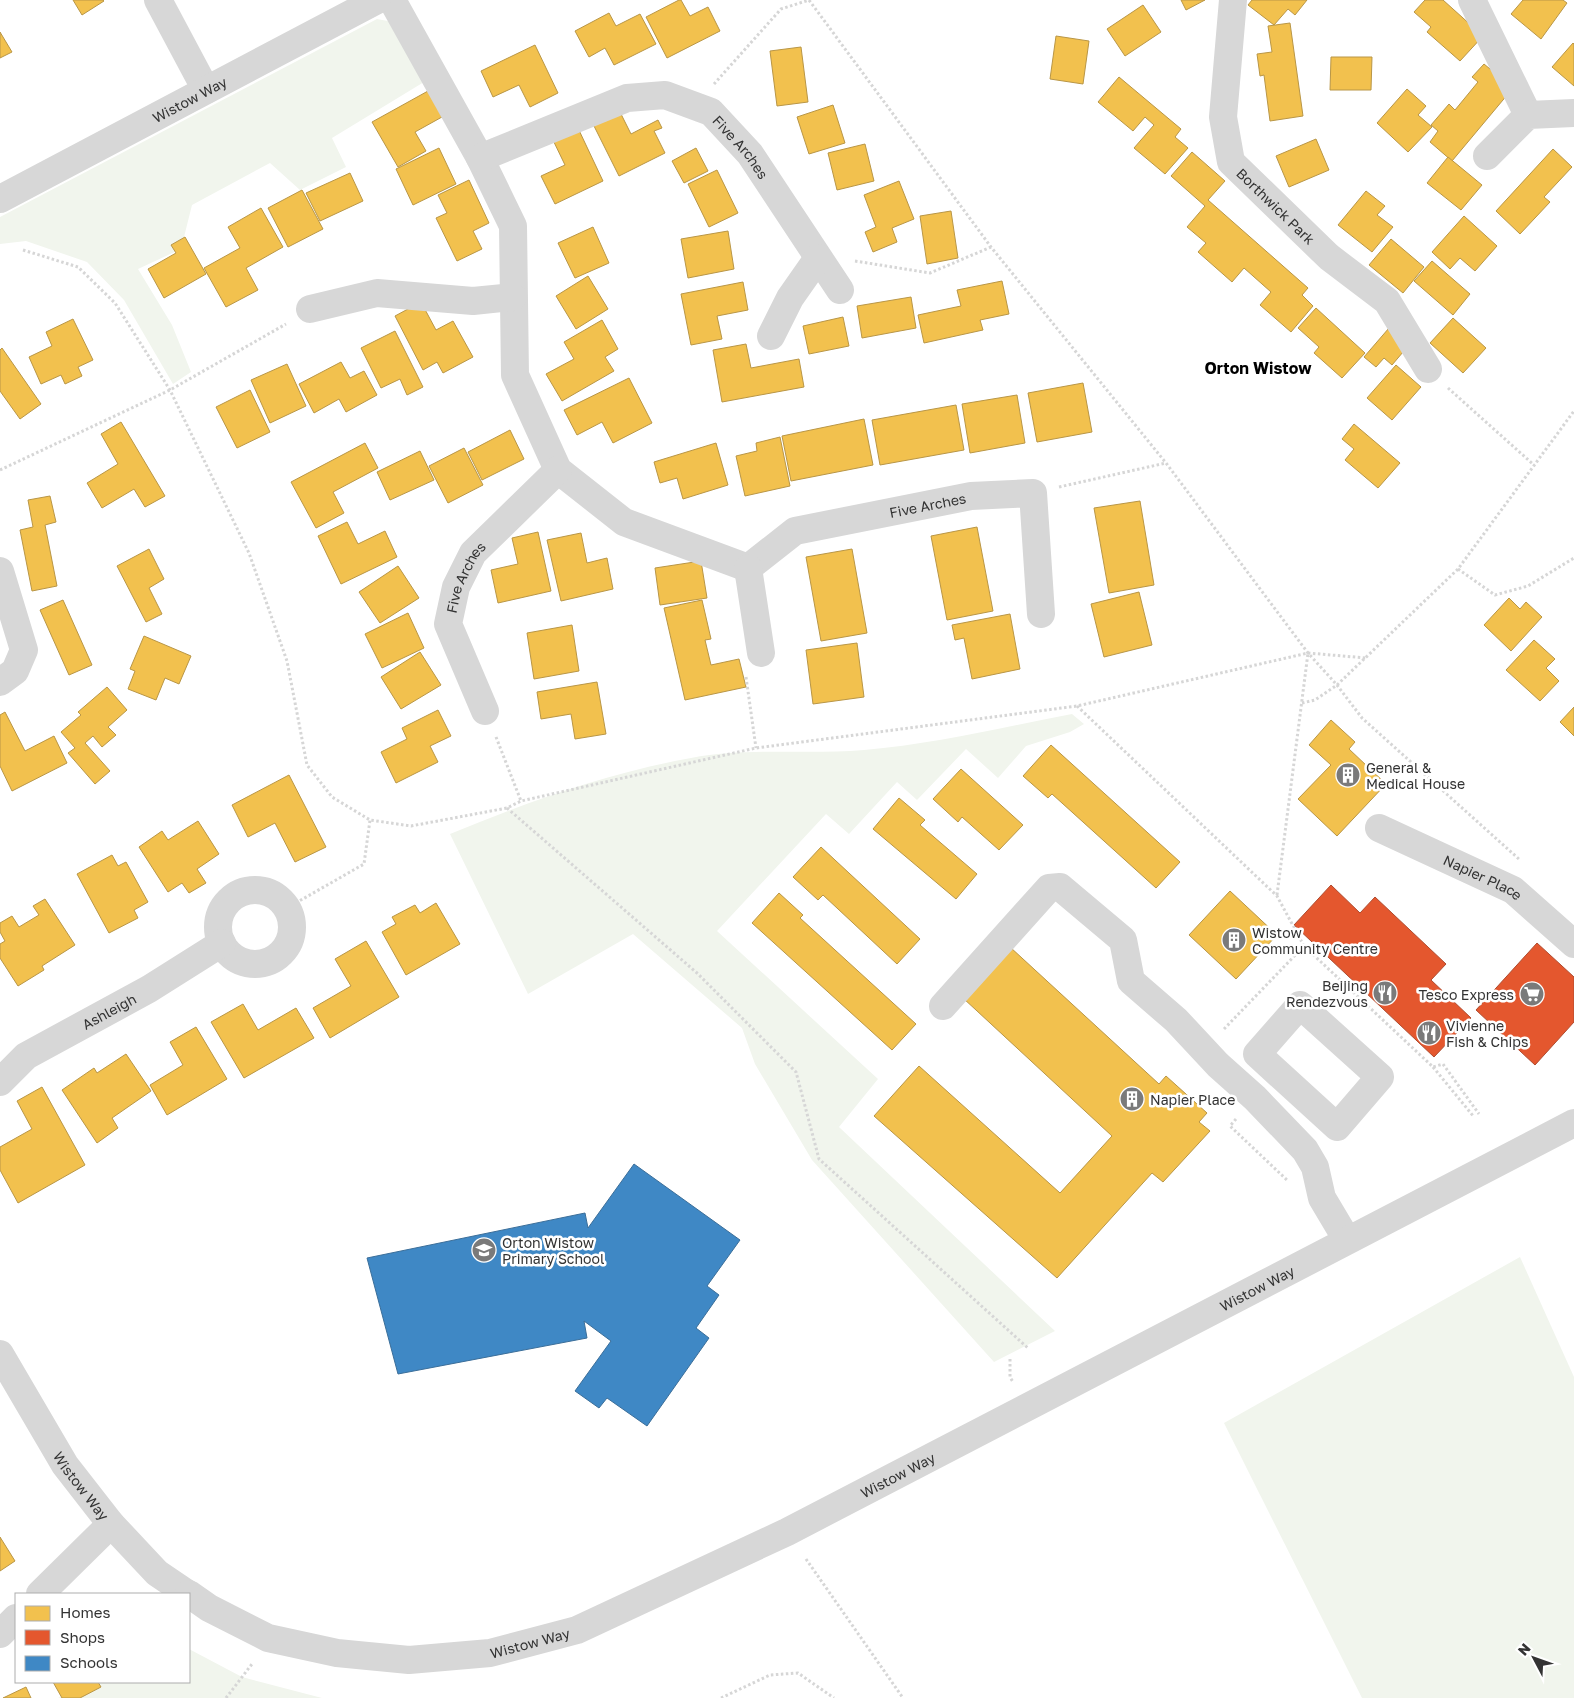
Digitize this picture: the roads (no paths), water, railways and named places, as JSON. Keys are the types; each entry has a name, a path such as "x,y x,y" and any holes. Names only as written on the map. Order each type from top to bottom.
{"street":[{"path":"158,0 206,90"},
{"name":"Wistow Way","path":"0,198 377,0"},
{"path":"392,0 480,158 513,226 515,375 558,470 624,522 748,568 761,653"},
{"name":"Borthwick Park","path":"1232,0 1223,117 1231,162 1329,257 1387,301 1428,369"},
{"path":"1472,0 1528,115"},
{"name":"Five Arches","path":"480,158 627,98 665,95 711,112 750,154 840,290"},
{"path":"1486,156 1528,115 1574,113"},
{"path":"771,336 790,298 818,258"},
{"path":"310,309 377,293 473,301 513,297"},
{"name":"Five Arches","path":"486,711 448,624 456,587 473,553 558,470"},
{"name":"Five Arches","path":"748,568 795,532 971,496 1033,493 1041,614"},
{"path":"0,571 24,650 15,672 0,682"},
{"name":"Napier Place","path":"1379,828 1513,890 1574,944"},
{"path":"943,1006 1049,888 1060,887 1123,940 1131,981 1176,1020 1304,1150 1315,1167 1322,1198 1347,1240"},
{"path":"256,890 268,892 279,898 287,908 292,925 289,942 282,952 273,959 262,963 250,964 238,960 229,953 222,943 219,931 220,919 224,908 233,898 243,892 256,890"},
{"name":"Ashleigh","path":"0,1082 26,1056 149,989 222,943"},
{"path":"1300,1006 1380,1077 1337,1127 1329,1121 1257,1054 1300,1006"},
{"path":"1304,1150 1329,1121"},
{"name":"Wistow Way","path":"190,1595 209,1608 268,1638 337,1653 409,1660 490,1653 577,1630 787,1532 1574,1123"},
{"name":"Wistow Way","path":"0,1354 65,1465 111,1524 157,1572 188,1593"},
{"path":"41,1593 111,1524"},
{"path":"0,1634 15,1619"}],"place":[{"name":"General & Medical House","path":"1348,775"},
{"name":"Wistow Community Centre","path":"1234,940"},
{"name":"Beijing Rendezvous","path":"1385,993"},
{"name":"Tesco Express","path":"1532,994"},
{"name":"Vivienne Fish & Chips","path":"1429,1033"},
{"name":"Napier Place","path":"1132,1099"},
{"name":"Orton Wistow Primary School","path":"484,1250"}],"district":[{"name":"Orton Wistow","path":"1258,368"}]}
